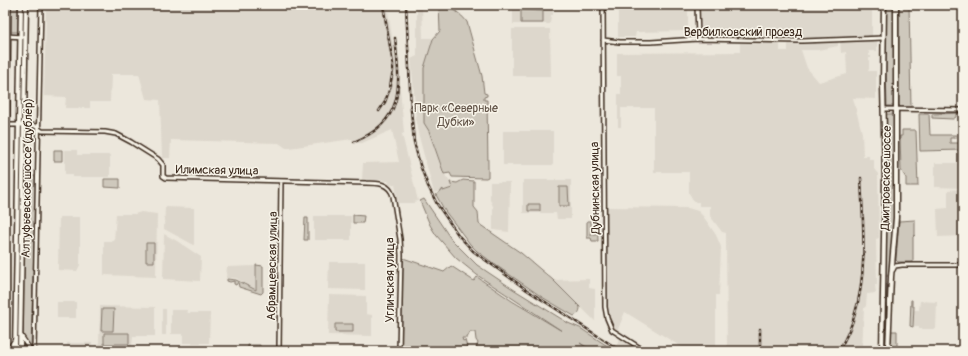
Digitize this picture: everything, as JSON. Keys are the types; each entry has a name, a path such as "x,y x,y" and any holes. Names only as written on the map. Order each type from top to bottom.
{"main road":[{"name":"Алтуфьевское шоссе (дублёр)","path":"5,309 8,5"},
{"path":"20,351 23,37 21,5"},
{"path":"23,37 26,5"},
{"name":"Дмитровское шоссе","path":"882,351 886,180 884,5"},
{"name":"Дмитровское шоссе","path":"888,351 891,273 896,218 896,5"},
{"path":"15,351 22,125"},
{"path":"21,336 33,351"},
{"path":"7,351 16,339"}],"street":[{"name":"Алтуфьевское шоссе (дублёр)","path":"33,351 40,5"},
{"name":"Дубнинская улица","path":"603,5 607,318 612,330 645,351"},
{"path":"697,5 698,39"},
{"path":"7,36 23,37"},
{"name":"Вербилковский проезд","path":"603,40 620,42 698,39 802,41 884,38"},
{"path":"884,109 963,110"},
{"path":"6,125 35,126 42,131 38,134"},
{"name":"Илимская улица","path":"42,131 105,132 116,134 158,159 163,165 164,176 166,178 377,183 388,187"},
{"name":"Абрамцевская улица","path":"279,351 281,181"},
{"name":"Угличская улица","path":"388,187 392,196 401,247 399,351"},
{"path":"893,256 896,264 902,265 963,265"},
{"path":"891,273 894,267 902,265"},
{"path":"883,287 888,283 891,287"}],"shaded area":[{"path":"46,5 387,5 400,88 404,133 402,134 418,201 414,203 398,203 395,184 390,185 388,181 383,180 362,180 363,163 399,162 392,130 362,143 353,143 352,139 289,148 286,148 279,143 171,140 170,158 162,158 160,100 146,99 139,74 111,74 110,102 90,102 90,108 65,108 66,97 44,96"},
{"path":"417,5 422,5 423,38 433,39 424,68 424,123 429,131 442,171 450,182 452,188 434,193 417,129 411,59 417,56"},
{"path":"513,5 553,5 553,15 551,15 550,24 513,24"},
{"path":"618,5 688,5 688,31 636,32 635,37 618,37"},
{"path":"700,5 872,5 872,36 843,36 802,39 801,37 702,37"},
{"path":"512,29 550,29 551,76 512,76"},
{"path":"877,39 877,51 868,51 871,58 869,58 868,71 876,71 876,99 853,98 862,133 863,156 869,156 869,159 874,159 874,169 878,174 879,238 876,239 877,285 875,285 876,293 867,294 866,306 864,308 862,351 727,351 726,233 722,232 710,216 710,206 699,206 699,202 695,202 693,200 689,193 689,172 654,172 654,108 621,108 621,127 618,127 618,94 621,94 621,76 617,76 617,53 740,52 740,43 780,41 780,51 788,51 789,43 838,42 838,46 818,50 801,50 807,68 819,82 847,74 846,52 841,53 840,40"},
{"path":"503,131 553,131 553,165 503,165"},
{"path":"65,150 77,150 77,155 110,155 110,177 73,177 73,174 65,174"},
{"path":"935,163 963,163 963,188 935,187"},
{"path":"523,180 571,180 571,219 557,219 556,213 523,213"},
{"path":"490,182 510,182 509,232 493,230 493,206 490,200"},
{"path":"963,189 963,236 938,237 937,209 948,208 948,190"},
{"path":"165,207 194,208 194,245 164,229"},
{"path":"607,207 688,208 698,211 703,216 716,235 721,247 719,295 716,295 716,351 688,351 625,312 618,329 613,328 607,303"},
{"path":"141,212 157,214 156,277 104,275 104,241 114,241 116,214 135,214"},
{"path":"314,216 351,216 351,240 314,240"},
{"path":"59,217 80,217 80,265 77,271 58,270"},
{"path":"164,234 201,257 200,281 163,279"},
{"path":"329,262 365,262 365,290 328,289"},
{"path":"255,266 255,290 236,278 226,278 227,267"},
{"path":"589,279 589,288 595,289 595,321 553,280"},
{"path":"329,295 366,296 366,314 372,315 372,336 328,335"},
{"path":"920,301 937,302 936,329 919,329 919,326 914,326 914,310 919,310"},
{"path":"57,302 76,302 76,318 57,318"},
{"path":"100,306 155,307 155,336 133,336 132,346 99,346"},
{"path":"162,309 166,309 166,335 162,335"},
{"path":"171,310 187,310 188,313 210,313 209,343 183,343 183,334 171,334"},
{"path":"620,339 639,351 623,351 616,346"},
{"path":"67,343 92,343 92,351 61,351 61,347 67,347"}],"green space":[{"path":"10,5 18,5 18,32 10,32"},
{"name":"Парк «Северные Дубки»","path":"439,5 455,10 467,22 482,76 484,93 487,94 487,96 484,97 484,100 487,100 488,177 486,178 452,177 450,173 444,174 429,131 424,123 424,68 433,39 440,31"},
{"path":"886,5 894,5 895,16 894,106 887,106"},
{"path":"899,5 909,5 911,107 901,107 899,105"},
{"path":"521,10 543,11 543,23 521,23"},
{"path":"963,113 956,114 956,117 953,119 932,118 932,114"},
{"path":"886,114 894,114 894,209 889,276 885,276 888,164"},
{"path":"919,114 929,114 930,135 956,135 956,138 950,138 950,143 963,143 963,150 920,151"},
{"path":"26,128 36,131 36,140 26,140"},
{"path":"902,130 916,131 918,186 906,186 906,178 901,170 900,136 902,136"},
{"path":"54,150 62,150 62,161 54,161"},
{"path":"25,176 36,176 31,348 23,337"},
{"path":"104,179 120,179 120,188 104,187"},
{"path":"463,180 474,181 474,207 478,212 479,224 521,253 553,280 580,307 578,314 574,316 542,297 497,266 470,244 445,211 436,195 443,189 443,191 452,188 450,182 457,183"},
{"path":"559,187 568,187 569,206 559,206"},
{"path":"424,199 451,239 477,265 513,289 568,323 580,328 615,351 597,350 580,343 590,351 481,351 476,348 478,343 475,332 470,332 467,338 462,338 463,341 465,340 468,351 455,351 454,349 452,351 401,351 403,258 444,272 451,266 474,281 477,277 512,301 562,331 477,275 456,258 436,235 430,225 420,201"},
{"path":"528,204 540,204 540,211 528,211"},
{"path":"353,215 364,216 363,223 353,223"},
{"path":"595,217 597,217 598,241 592,241 591,238 587,238 587,221 591,221 591,235 595,235"},
{"path":"305,218 308,218 308,240 304,240"},
{"path":"915,220 913,262 898,262 896,260 899,221"},
{"path":"146,243 154,243 154,262 146,262"},
{"path":"256,265 263,266 263,292 261,294 239,287 238,282 236,285 234,284 234,281 227,281 227,279 236,280 256,290"},
{"path":"886,284 886,351 883,351"},
{"path":"911,300 912,306 914,306 913,327 910,326"},
{"path":"102,309 114,309 113,331 101,331"},
{"path":"335,324 353,324 353,332 335,332"},
{"path":"891,331 897,331 897,346 895,347 895,351 890,351"},
{"path":"104,333 129,333 129,344 104,344"},
{"path":"248,345 260,345 260,351 248,351"}],"railway":[{"path":"383,5 393,64 389,91"},
{"path":"406,5 414,142 420,165 437,204 459,236 473,251 527,290 621,351"},
{"path":"354,142 371,133 383,124 391,112 396,100 398,71 395,38"},
{"path":"379,111 385,102 391,85"},
{"path":"839,351 853,321 861,283 864,248 861,178"},
{"path":"760,329 760,351"}]}
